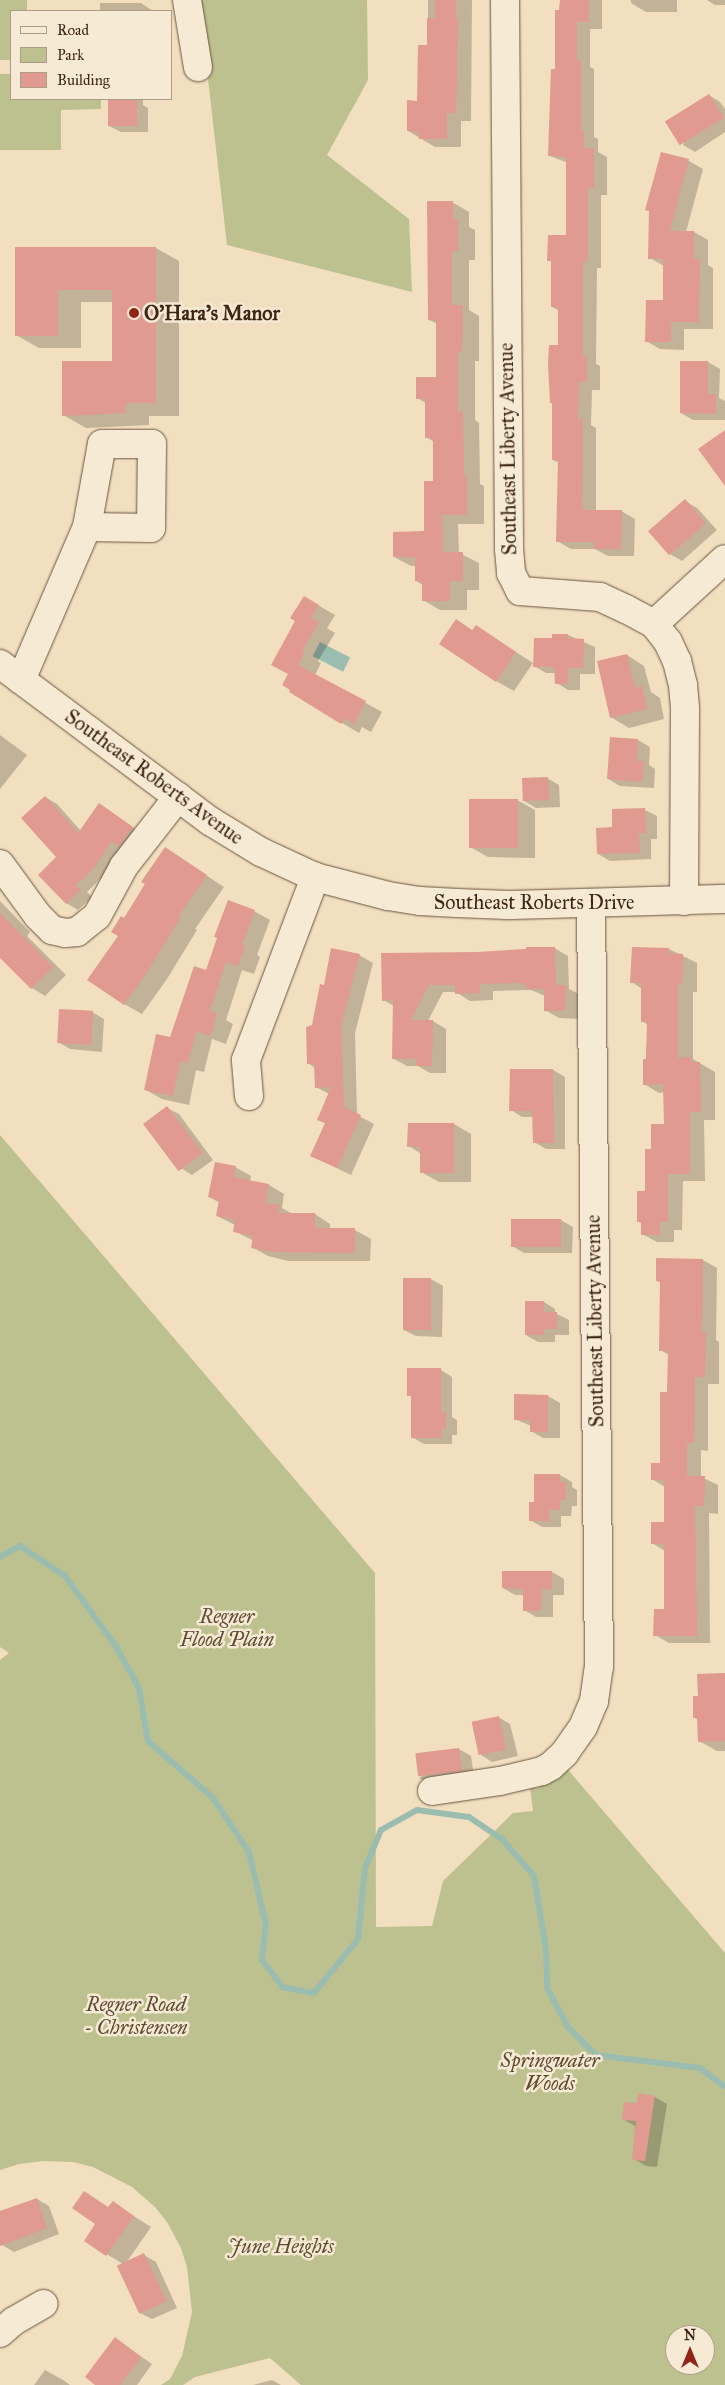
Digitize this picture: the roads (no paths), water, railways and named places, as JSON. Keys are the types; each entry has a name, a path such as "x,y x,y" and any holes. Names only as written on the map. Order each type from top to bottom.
{"street":[{"path":"187,0 198,68"},
{"name":"Southeast Liberty Avenue","path":"504,0 508,549 511,573 520,591 600,597 654,624 668,642 677,661 683,685 684,901"},
{"path":"11,672 88,527"},
{"path":"654,624 725,559"},
{"name":"Southeast Roberts Avenue","path":"11,672 238,840 315,877"},
{"path":"0,864 38,916 52,930 65,933 77,932 97,916 124,866 178,797"},
{"path":"249,1096 246,1060 315,877"},
{"name":"Southeast Roberts Drive","path":"315,877 358,889 420,901 508,905 725,899"},
{"name":"Southeast Liberty Avenue","path":"432,1790 500,1780 542,1771 564,1754 578,1734 593,1706 599,1667 591,904"},
{"path":"0,2333 14,2321 44,2304"}],"waterway":[{"path":"0,1557 20,1546 65,1576 115,1645 139,1688 148,1741 213,1798 249,1852 266,1925 262,1960 282,1987 314,1993 358,1939 365,1868 381,1830 417,1810 469,1817 502,1839 534,1876 546,1950 547,1988 568,2027 596,2055 700,2068 725,2087"}],"place":[{"name":"O'Hara's Manor","path":"134,313"}],"park label":[{"name":"Regner Flood Plain","path":"227,1628"},
{"name":"Regner Road - Christensen","path":"136,2016"},
{"name":"Springwater Woods","path":"550,2072"},
{"name":"June Heights","path":"281,2246"}]}
